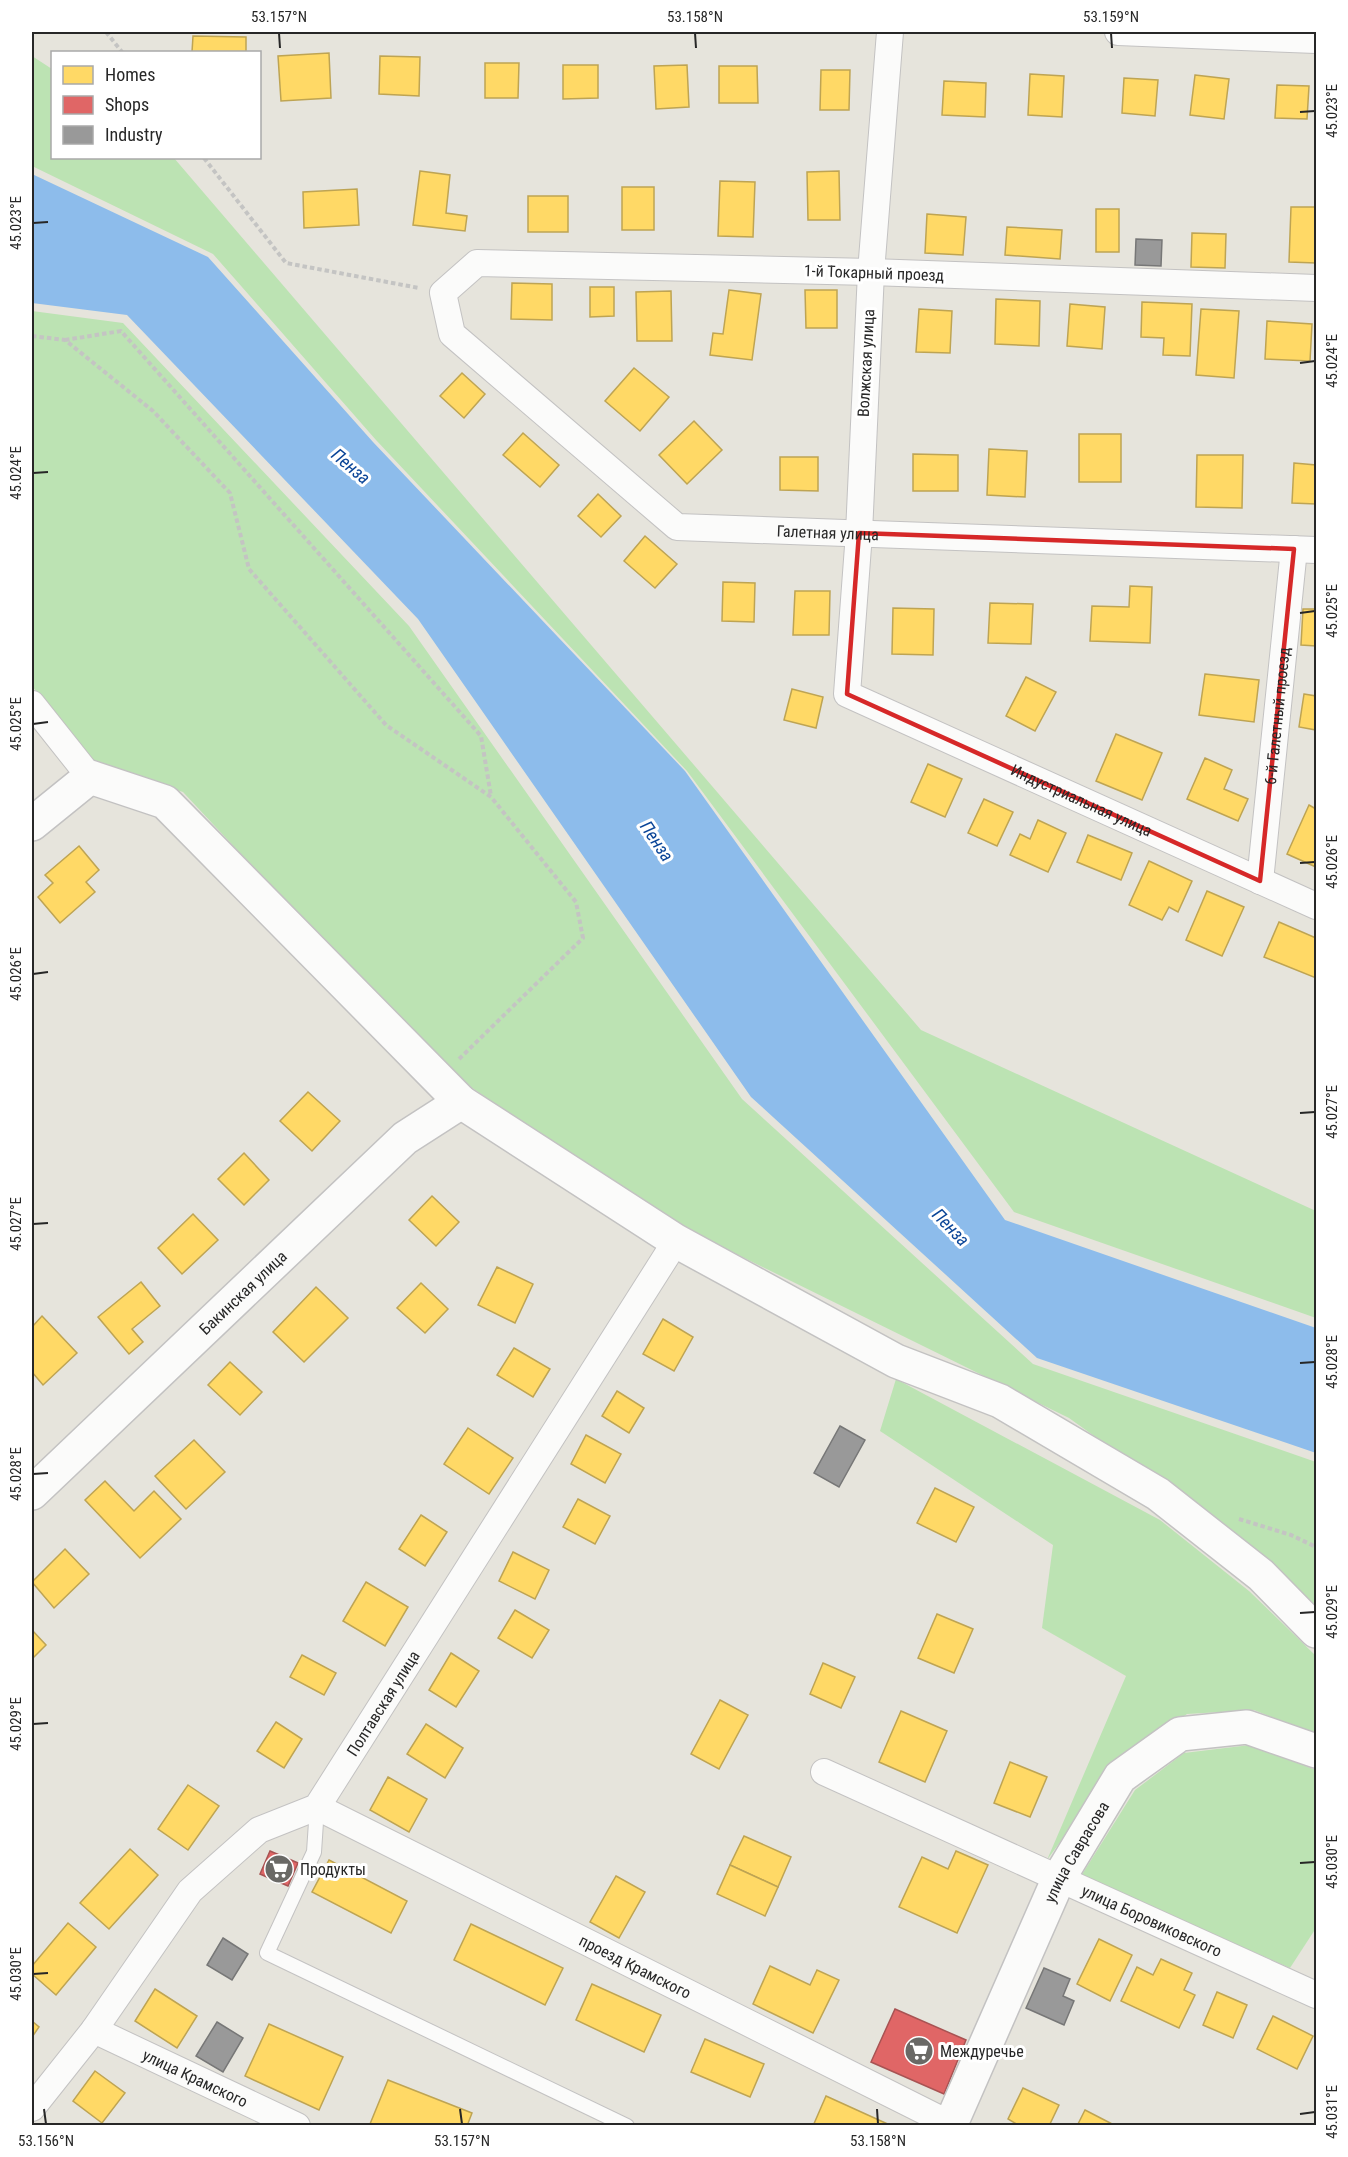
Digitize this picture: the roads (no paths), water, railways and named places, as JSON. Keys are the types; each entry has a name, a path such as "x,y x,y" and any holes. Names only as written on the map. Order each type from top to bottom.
{"street":[{"name":"Волжская улица","path":"847,694 859,532 871,272 890,32"},
{"path":"1118,32 1317,40"},
{"name":"1-й Токарный проезд","path":"444,293 477,263 871,272 1317,288"},
{"name":"Галетная улица","path":"444,293 452,334 677,527 1305,549"},
{"name":"6-й Галетный проезд","path":"1260,881 1305,549"},
{"name":"Индустриальная улица","path":"847,694 1317,906"},
{"path":"32,704 90,777 165,802 461,1102 676,1241 897,1361 1000,1401 1158,1494 1262,1575 1317,1631"},
{"path":"32,824 90,777"},
{"name":"Бакинская улица","path":"32,1493 405,1138 461,1102"},
{"name":"Полтавская улица","path":"317,1807 676,1241"},
{"name":"улица Саврасова","path":"951,2125 1059,1878 1120,1777 1180,1734 1247,1727 1317,1751"},
{"name":"улица Боровиковского","path":"824,1772 1317,1995"},
{"path":"32,2108 94,2030 190,1891 259,1830 317,1807"},
{"name":"проезд Крамского","path":"317,1807 951,2125"},
{"name":"улица Крамского","path":"94,2030 297,2126"}],"lane":[{"path":"317,1807 314,1852 267,1953 627,2126"}],"water":[{"name":"Пенза","path":"32,174 208,257 373,442 685,771 1005,1220 1316,1328 1316,1453 1037,1358 751,1097 418,619 127,315 32,303"}],"place":[{"name":"Продукты","path":"279,1869"},
{"name":"Междуречье","path":"919,2051"}]}
